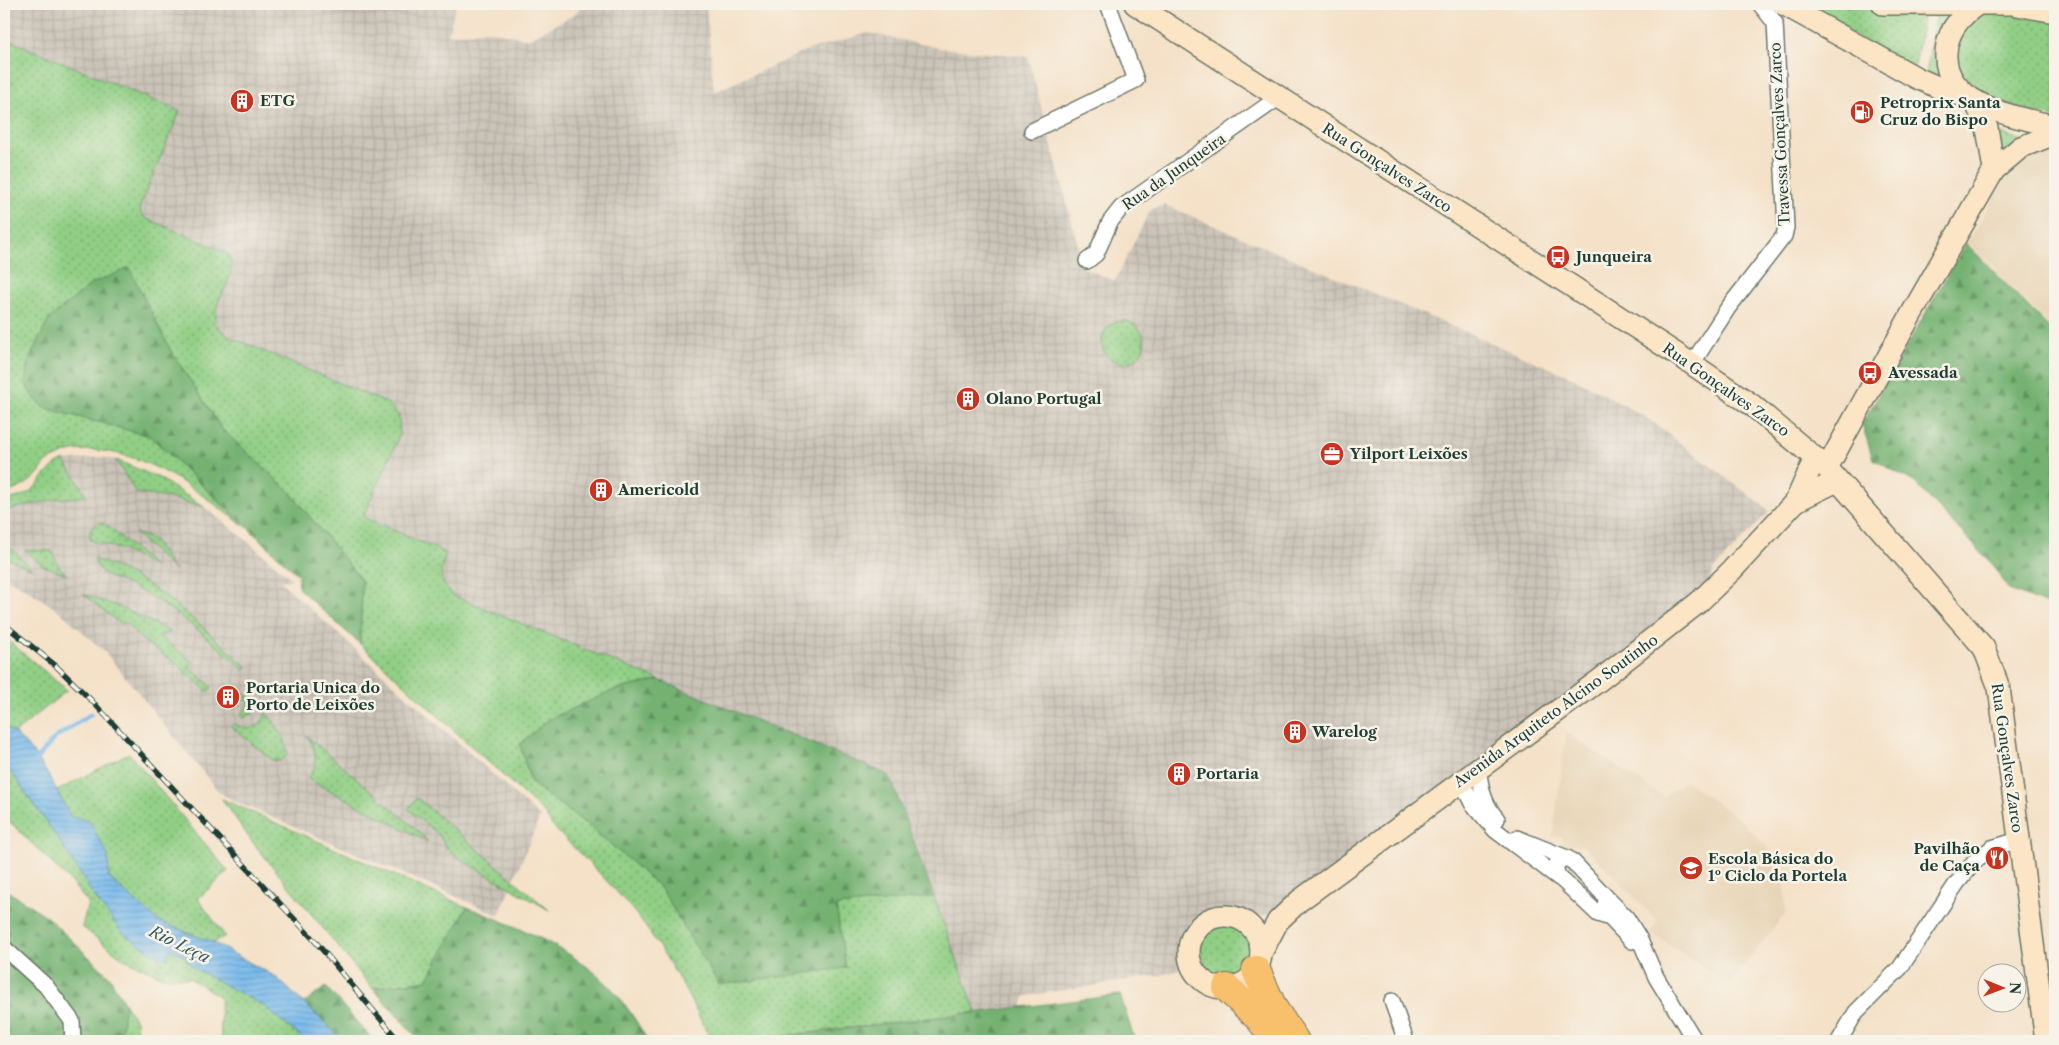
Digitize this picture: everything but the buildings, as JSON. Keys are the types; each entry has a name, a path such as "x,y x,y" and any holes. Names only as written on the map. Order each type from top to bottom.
{"highway":[{"path":"1259,962 1273,1008 1295,1041"},
{"path":"1227,988 1260,1019 1275,1041"}],"main road":[{"name":"Rua Gonçalves Zarco","path":"1135,4 1692,364 1752,405 1826,469 1984,648 1999,688 2046,1041"},
{"path":"1782,4 1917,78 1951,93 1971,98 2010,116 2055,126"},
{"path":"1883,4 2012,4 2055,12"},
{"path":"1978,4 1966,13 1947,40 1946,60 1952,79 1971,98 1987,128 1994,170"},
{"name":"Avenida Arquiteto Alcino Soutinho","path":"1259,962 1270,933 1278,921 1299,901 1601,679 1699,602 1826,469 1994,170 2021,146 2055,134"},
{"name":"Avenida Arquiteto Alcino Soutinho","path":"1796,501 1826,469"},
{"name":"Avenida Arquiteto Alcino Soutinho","path":"1239,918 1264,916 1299,901"},
{"path":"1222,915 1239,918 1251,926 1259,939 1259,962 1244,982 1227,988 1210,985 1196,974 1189,959 1190,941 1205,920 1222,915"}],"street":[{"path":"1032,130 1136,80 1108,4"},
{"name":"Travessa Gonçalves Zarco","path":"1692,364 1728,308 1784,236 1786,226 1775,23 1760,4"},
{"name":"Travessa Gonçalves Zarco","path":"1775,23 1785,18 1806,16"},
{"name":"Rua da Junqueira","path":"1087,261 1096,254 1110,222 1121,208 1278,98"},
{"path":"1478,768 1481,794 1488,809 1504,827 1516,838 1567,858 1626,917 1639,938 1650,964 1683,1024 1695,1041"},
{"path":"1461,781 1472,803 1506,840 1548,867 1598,914 1610,918 1621,927 1650,964"},
{"path":"1433,801 1452,799 1472,803"},
{"path":"1839,1041 1856,1012 1900,968 1957,883 1977,859 1992,848 2019,840"},
{"path":"1565,883 1558,876 1555,868 1559,861 1567,858"},
{"path":"1598,914 1604,909 1605,896"},
{"path":"4,948 46,986 72,1021 73,1041"},
{"path":"1392,1001 1406,1041"}],"shaded area":[{"path":"4,4 456,4 448,35 486,30 528,39 575,14 582,4 706,4 714,92 808,50 868,33 939,48 1028,57 1084,268 1115,281 1150,210 1165,205 1574,378 1647,418 1770,511 1715,568 1699,602 1272,914 1239,918 1222,915 1205,920 1190,941 1188,950 1192,967 1161,975 1025,996 1022,1007 976,1012 889,775 452,595 442,584 441,567 446,553 362,517 400,434 399,416 388,404 230,337 217,326 216,308 233,269 141,214 140,206 180,111 4,38"},
{"path":"2055,146 2055,331 1968,242 2005,178 2020,161 2038,151"},
{"path":"101,457 116,460 159,478 204,507 239,534 292,579 280,581 540,817 499,915 232,800 219,792 105,652 59,611 20,585 4,577 4,500 27,495 37,488 56,465 63,461"},
{"name":"Escola Básica do 1º Ciclo da Portela","path":"1566,733 1664,797 1685,781 1737,817 1767,847 1785,888 1786,912 1729,985 1650,932 1658,921 1584,846 1561,845 1562,837 1553,836"}],"green space":[{"path":"1797,4 1839,4 1901,13 1924,13 1915,68"},
{"path":"1955,11 1944,83 1926,74 1936,12"},
{"path":"1988,12 2020,13 2055,21 2055,117 2030,112 1968,87 1953,61 1958,31 1971,18"},
{"path":"4,38 180,111 140,206 141,214 145,218 226,252 232,265 231,272 217,306 216,316 217,326 230,337 389,404 399,416 400,434 363,517 446,553 442,565 442,580 452,595 659,680 614,690 548,720 520,744 531,783 589,826 660,887 719,984 846,967 836,906 934,897 976,1012 744,1041 711,1041 670,963 645,926 617,892 552,826 546,815 360,644 362,581 290,492 222,429 171,351 129,268 28,362 26,377 28,388 45,408 150,436 244,526 186,484 165,472 120,454 97,450 68,452 52,459 29,482 18,489 4,493"},
{"path":"1994,131 2023,141 1998,160"},
{"path":"1966,243 2055,334 2055,624 2053,607 2009,590 1994,566 1914,482 1873,459 1862,424"},
{"path":"129,268 171,351 222,429 290,492 362,581 360,644 299,589 298,575 150,436 45,408 32,396 25,382 28,362 49,319 91,284"},
{"path":"1127,321 1135,324 1141,330 1144,342 1141,354 1135,360 1119,363 1111,360 1105,354 1102,338 1105,330 1111,324"},
{"path":"64,460 87,496 57,499 8,510 4,505 4,500 26,494 55,465"},
{"path":"116,460 159,478 204,507 169,498 136,493"},
{"path":"99,522 107,525 155,567 125,551 90,540 90,530"},
{"path":"135,533 153,539 174,570"},
{"path":"4,548 12,549 32,569 4,557"},
{"path":"25,550 52,551 58,565 67,575 42,565"},
{"path":"94,559 116,567 157,591 194,620 247,667 244,670 190,623 145,593 104,574"},
{"path":"83,594 122,608 171,632 159,636 193,662 189,667 212,687 208,692 178,665 141,639 125,622 122,625"},
{"path":"4,637 67,690 15,733 4,726"},
{"path":"659,680 889,775 934,897 836,906 846,968 719,985 660,887 589,826 531,783 520,744 548,720 614,690"},
{"path":"240,690 254,702 253,713 243,718 240,716 250,703 237,693"},
{"path":"266,713 283,737 287,749 287,755 281,761 272,760 231,726 234,723 244,728 253,728 261,723"},
{"path":"307,736 417,830 428,842 308,779 314,768 315,752"},
{"path":"129,753 228,871 198,899 225,936 214,943 158,921 109,878 108,855 71,818 57,791"},
{"path":"4,762 57,837 97,900 123,933 176,950 184,955 193,967 264,1006 302,1038 310,1041 221,1041 220,997 189,978 163,977 124,959 82,927 88,903 71,882 4,816"},
{"path":"417,798 549,910 455,856 437,833 408,809"},
{"path":"222,799 467,907 427,980 372,988 250,839"},
{"path":"4,889 45,915 109,976 125,1004 120,1041 4,1041"},
{"path":"467,907 539,938 572,956 603,980 616,994 648,1041 420,1041 372,988 427,980"},
{"path":"1222,924 1232,924 1246,931 1253,945 1253,955 1246,969 1232,976 1222,976 1212,972 1205,965 1201,955 1201,945 1205,935 1212,928"},
{"path":"326,987 374,1041 344,1041 304,1003"},
{"path":"1120,995 1135,1041 744,1041"},
{"path":"125,1004 136,1021 138,1041 120,1041"}],"water":[{"name":"Rio Leça","path":"4,726 26,744 35,755 51,779 71,817 89,820 108,855 109,878 158,921 214,943 276,977 344,1041 310,1041 302,1038 264,1006 192,967 184,955 170,949 168,958 158,957 123,933 97,900 57,837 4,762"}],"waterway":[{"path":"35,761 55,738 91,714"}],"railway":[{"path":"4,624 56,666 91,700 314,940 399,1041"}],"place":[{"name":"ETG","path":"242,101"},
{"name":"Petroprix Santa Cruz do Bispo","path":"1862,112"},
{"name":"Junqueira","path":"1558,257"},
{"name":"Avessada","path":"1870,373"},
{"name":"Olano Portugal","path":"968,399"},
{"name":"Yilport Leixões","path":"1332,454"},
{"name":"Americold","path":"601,490"},
{"name":"Portaria Unica do Porto de Leixões","path":"228,697"},
{"name":"Warelog","path":"1295,732"},
{"name":"Portaria","path":"1179,774"},
{"name":"Pavilhão de Caça","path":"1997,858"},
{"name":"Escola Básica do 1º Ciclo da Portela","path":"1691,868"}]}
